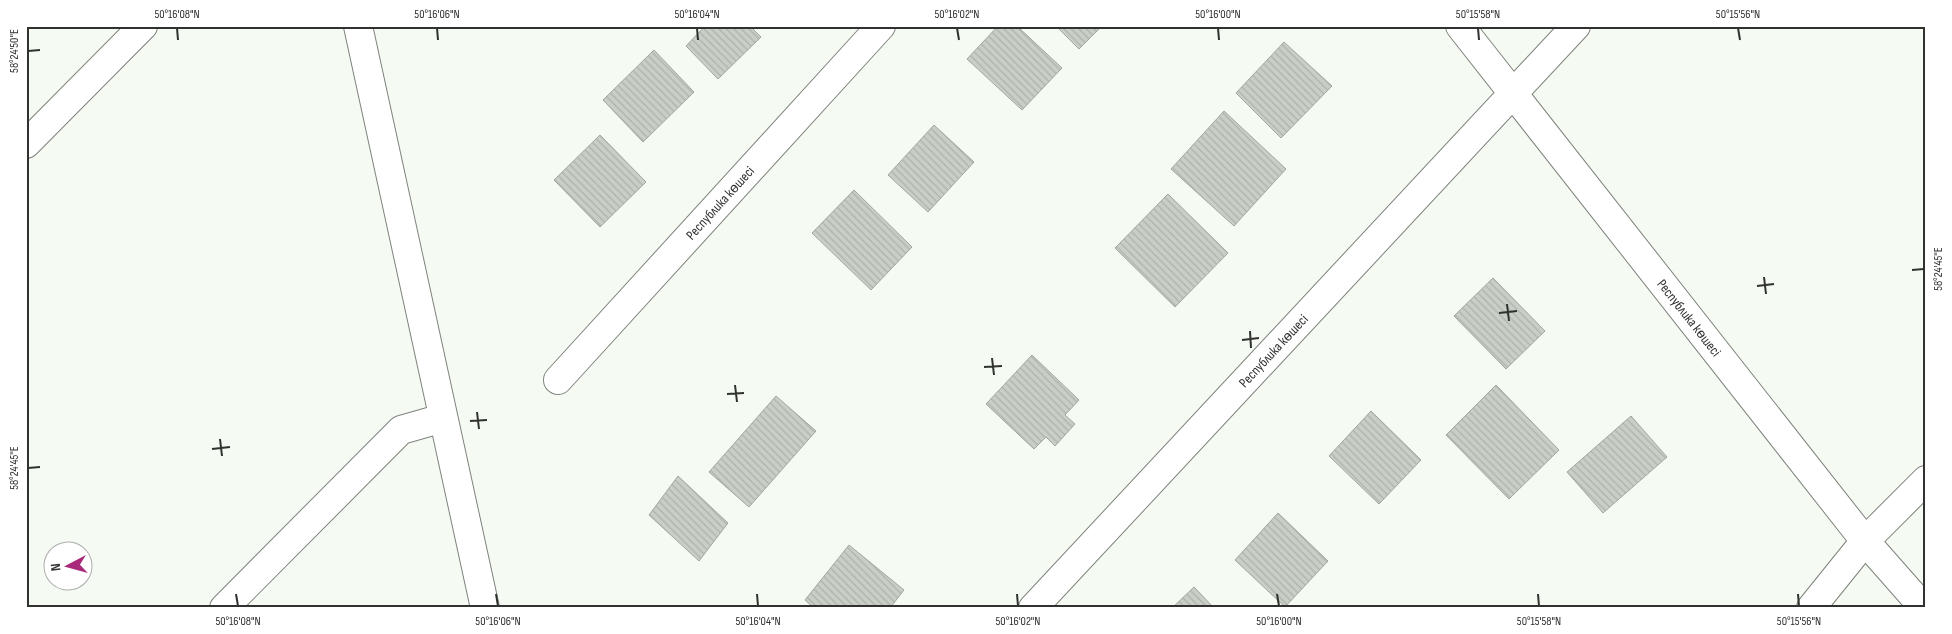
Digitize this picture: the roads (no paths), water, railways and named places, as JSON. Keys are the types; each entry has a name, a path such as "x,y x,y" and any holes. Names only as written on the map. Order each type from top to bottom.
{"street":[{"path":"26,144 142,26"},
{"path":"358,26 485,608"},
{"name":"Республика көшесі","path":"558,380 881,26"},
{"name":"Республика көшесі","path":"1460,26 1865,541 1924,608"},
{"name":"Республика көшесі","path":"1033,608 1576,26"},
{"path":"224,608 401,430 444,418"},
{"path":"1811,608 1865,541 1926,480"}]}
